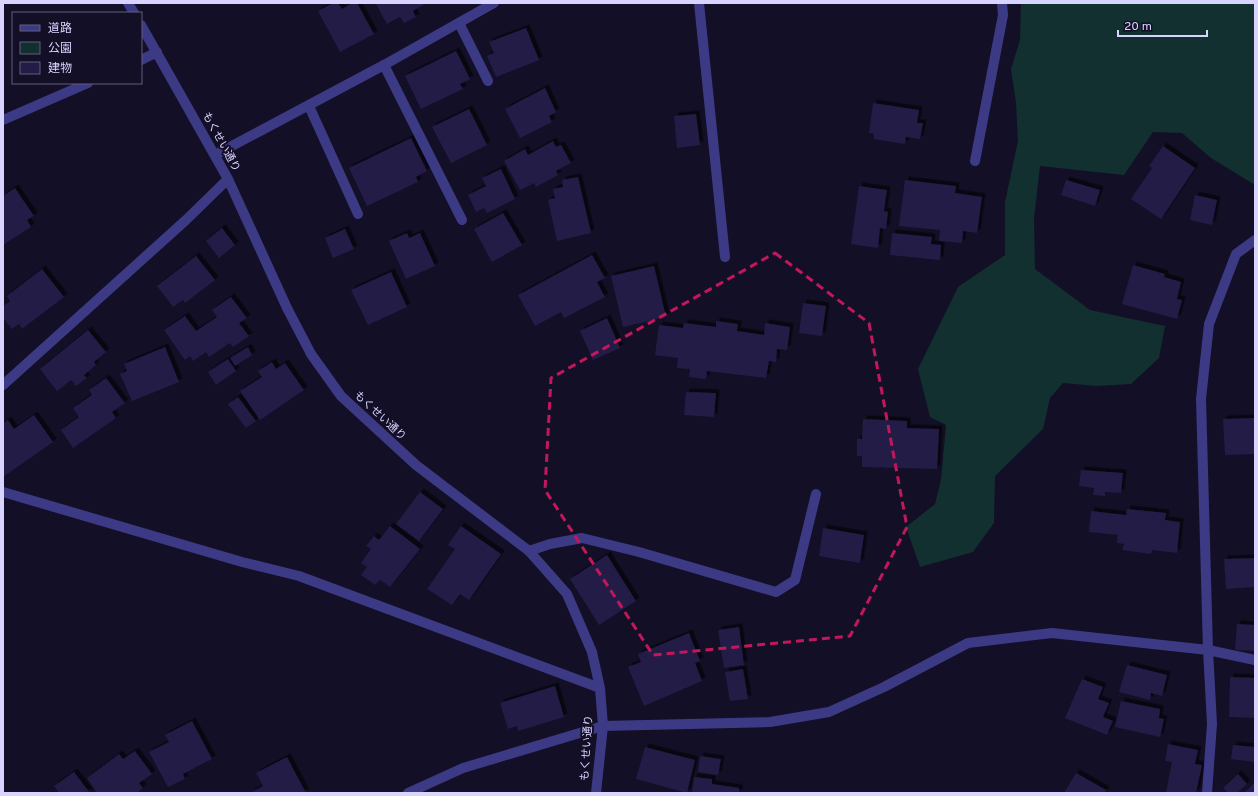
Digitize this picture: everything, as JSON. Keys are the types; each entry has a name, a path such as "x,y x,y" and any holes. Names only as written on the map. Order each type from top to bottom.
{"street":[{"path":"128,3 133,12"},
{"path":"215,155 309,106 459,24 494,3"},
{"path":"699,3 725,257"},
{"path":"975,161 1002,15 1002,3"},
{"path":"459,24 488,81"},
{"name":"もくせい通り","path":"142,27 228,179 287,308 311,354 341,396 416,465 529,551 567,594 592,652 600,688 603,726 596,793"},
{"path":"142,60 157,52"},
{"path":"384,65 462,220"},
{"path":"3,120 86,84"},
{"path":"309,106 358,214"},
{"path":"3,385 186,220 228,179"},
{"path":"1207,793 1212,724 1208,650 1201,399 1209,324 1236,254 1255,240"},
{"path":"3,492 234,560 299,576 600,688"},
{"path":"529,551 550,544 582,538 639,552 776,592 795,580 816,494"},
{"path":"408,793 463,768 603,726 770,722 829,712 884,687 968,643 1052,633 1208,650 1255,660"}],"highlighted area":[{"path":"775,253 869,323 907,527 850,636 653,655 545,490 551,378"}],"green space":[{"path":"1021,3 1255,3 1255,185 1211,158 1182,133 1153,132 1124,175 1040,166 1034,219 1035,269 1090,310 1165,326 1159,358 1131,384 1097,386 1063,383 1050,398 1043,429 995,476 994,523 973,552 920,567 906,527 935,504 941,480 946,425 930,417 918,369 958,287 1005,255 1005,202 1018,141 1016,103 1011,69 1020,40"}],"building":[{"path":"333,3 338,3 342,9 352,3 357,3 374,34 340,52 318,11"},
{"path":"376,4 425,4 413,11 416,17 404,23 400,17 387,24"},
{"path":"526,28 539,60 496,77 487,56 494,53 489,42"},
{"path":"456,51 470,79 460,84 463,89 421,109 405,76"},
{"path":"545,88 556,112 549,116 552,122 520,138 505,109"},
{"path":"873,103 919,110 917,123 923,123 920,139 906,137 905,144 874,139 874,134 869,133"},
{"path":"469,109 487,145 451,163 432,127"},
{"path":"696,114 700,145 677,148 674,116"},
{"path":"411,138 427,171 416,177 418,182 367,206 349,168"},
{"path":"553,141 556,147 561,145 571,163 556,171 558,175 536,187 534,183 520,190 504,161 525,149 528,155"},
{"path":"1163,146 1195,168 1161,219 1131,199 1152,168 1149,166"},
{"path":"501,169 515,199 487,213 484,208 476,212 468,195 486,186 482,178"},
{"path":"578,177 591,233 557,241 548,200 555,198 553,189 563,187 562,180"},
{"path":"905,180 956,186 955,193 982,197 977,233 963,231 962,243 939,241 940,230 899,226"},
{"path":"1066,180 1100,190 1095,206 1061,195"},
{"path":"859,186 887,190 884,211 888,212 886,229 880,228 878,248 851,244"},
{"path":"15,188 34,216 27,220 31,227 3,245 3,196"},
{"path":"1195,195 1217,200 1212,225 1190,220"},
{"path":"503,213 522,245 492,262 474,229"},
{"path":"222,228 235,245 219,258 206,241"},
{"path":"345,229 354,249 333,258 325,238"},
{"path":"407,233 409,238 420,233 435,266 406,279 389,241"},
{"path":"892,233 932,237 931,244 941,245 940,260 890,255"},
{"path":"592,255 605,278 597,282 605,297 564,318 561,312 535,326 518,295"},
{"path":"196,256 215,280 185,303 183,300 173,307 157,286"},
{"path":"1133,265 1165,274 1164,277 1181,282 1177,299 1182,300 1177,319 1122,304"},
{"path":"654,266 666,317 623,327 611,276"},
{"path":"42,269 64,297 22,329 19,324 12,329 3,318 3,306 10,301 7,296"},
{"path":"391,272 407,307 368,325 351,290"},
{"path":"231,297 247,318 239,323 249,336 233,347 230,343 209,357 206,352 193,361 190,356 185,360 164,330 185,316 196,331 217,317 212,310"},
{"path":"803,303 826,306 822,336 799,333"},
{"path":"607,318 620,348 593,360 580,331"},
{"path":"716,321 738,324 737,331 764,335 765,323 790,327 787,350 777,349 776,362 769,361 766,378 707,371 706,379 689,377 690,369 677,368 678,358 655,355 659,325 683,328 684,323 716,327"},
{"path":"88,330 106,352 94,362 96,365 84,375 87,378 76,386 71,380 57,391 40,369"},
{"path":"165,347 179,382 132,401 120,374 127,371 124,364"},
{"path":"248,347 252,355 235,366 230,358"},
{"path":"228,359 236,371 216,385 208,372"},
{"path":"272,362 276,369 285,363 304,390 260,420 240,391 262,377 258,371"},
{"path":"106,378 125,403 112,412 116,418 73,448 61,430 79,417 73,408 92,395 89,390"},
{"path":"686,392 716,393 714,417 684,415"},
{"path":"238,397 256,421 246,428 228,404"},
{"path":"34,415 53,442 3,477 3,424 8,420 14,429"},
{"path":"1255,418 1255,454 1225,455 1223,419"},
{"path":"863,419 907,421 907,428 939,429 937,469 862,467 862,456 857,456 857,439 862,439"},
{"path":"1081,470 1123,473 1121,493 1105,492 1105,496 1093,495 1094,488 1079,486"},
{"path":"420,492 443,509 419,541 396,524"},
{"path":"1127,509 1166,513 1165,520 1180,522 1177,553 1152,550 1151,554 1122,550 1124,544 1117,543 1118,535 1089,532 1091,511 1126,515"},
{"path":"390,526 420,549 390,587 380,580 375,585 361,575 367,567 361,563 371,549 366,546 374,536 379,540"},
{"path":"461,526 501,554 469,600 460,594 452,605 427,589 455,549 448,545"},
{"path":"823,528 864,535 860,563 819,556"},
{"path":"607,555 636,601 599,625 570,579"},
{"path":"1255,558 1255,587 1226,589 1224,559"},
{"path":"1237,624 1255,625 1255,651 1235,650"},
{"path":"739,627 744,665 724,668 718,630"},
{"path":"689,633 700,661 695,663 702,681 644,706 628,667 641,662 638,654"},
{"path":"1127,665 1167,675 1162,696 1151,693 1150,700 1119,692"},
{"path":"743,669 748,699 730,701 725,672"},
{"path":"1230,677 1255,678 1255,718 1229,717"},
{"path":"1082,679 1103,687 1098,699 1109,703 1103,717 1113,721 1107,735 1065,718"},
{"path":"555,686 564,717 518,731 517,726 508,729 500,703"},
{"path":"1121,701 1160,709 1159,718 1164,719 1160,737 1115,727"},
{"path":"192,721 212,759 183,774 185,779 168,787 149,752 169,742 165,735"},
{"path":"1168,744 1198,750 1195,764 1202,765 1196,793 1166,793 1172,762 1165,761"},
{"path":"1233,745 1255,747 1255,762 1231,759"},
{"path":"645,747 695,760 687,793 636,779"},
{"path":"135,751 152,774 139,783 143,788 137,793 97,793 87,778 119,754 123,759"},
{"path":"700,756 721,759 718,775 698,772"},
{"path":"287,757 306,793 250,793 263,786 256,773"},
{"path":"74,772 90,793 59,793 54,786"},
{"path":"1076,773 1106,790 1104,793 1064,793"},
{"path":"1238,774 1247,784 1237,793 1228,793 1223,788"},
{"path":"694,777 712,779 712,784 739,788 739,793 692,793"},
{"path":"1255,782 1255,793 1244,793"}]}
